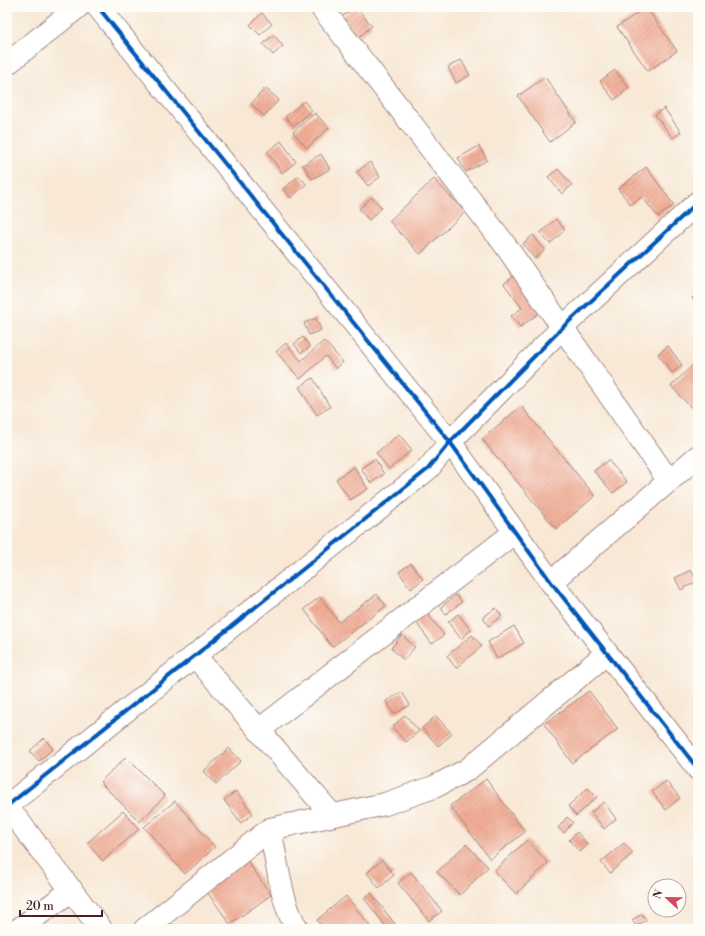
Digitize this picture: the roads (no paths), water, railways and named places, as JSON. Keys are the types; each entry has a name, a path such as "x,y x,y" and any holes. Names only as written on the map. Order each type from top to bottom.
{"street":[{"path":"7,64 78,7"},
{"path":"98,7 450,442 551,582 698,769"},
{"path":"321,7 503,242 670,480"},
{"path":"101,929 7,806 428,469 450,442 562,328 698,202"},
{"path":"551,582 698,456"},
{"path":"259,730 515,532"},
{"path":"145,929 270,829 385,804 434,787 467,770 607,653"},
{"path":"195,656 332,815"},
{"path":"270,829 286,900 292,921 298,929"},
{"path":"19,929 72,890"}]}
